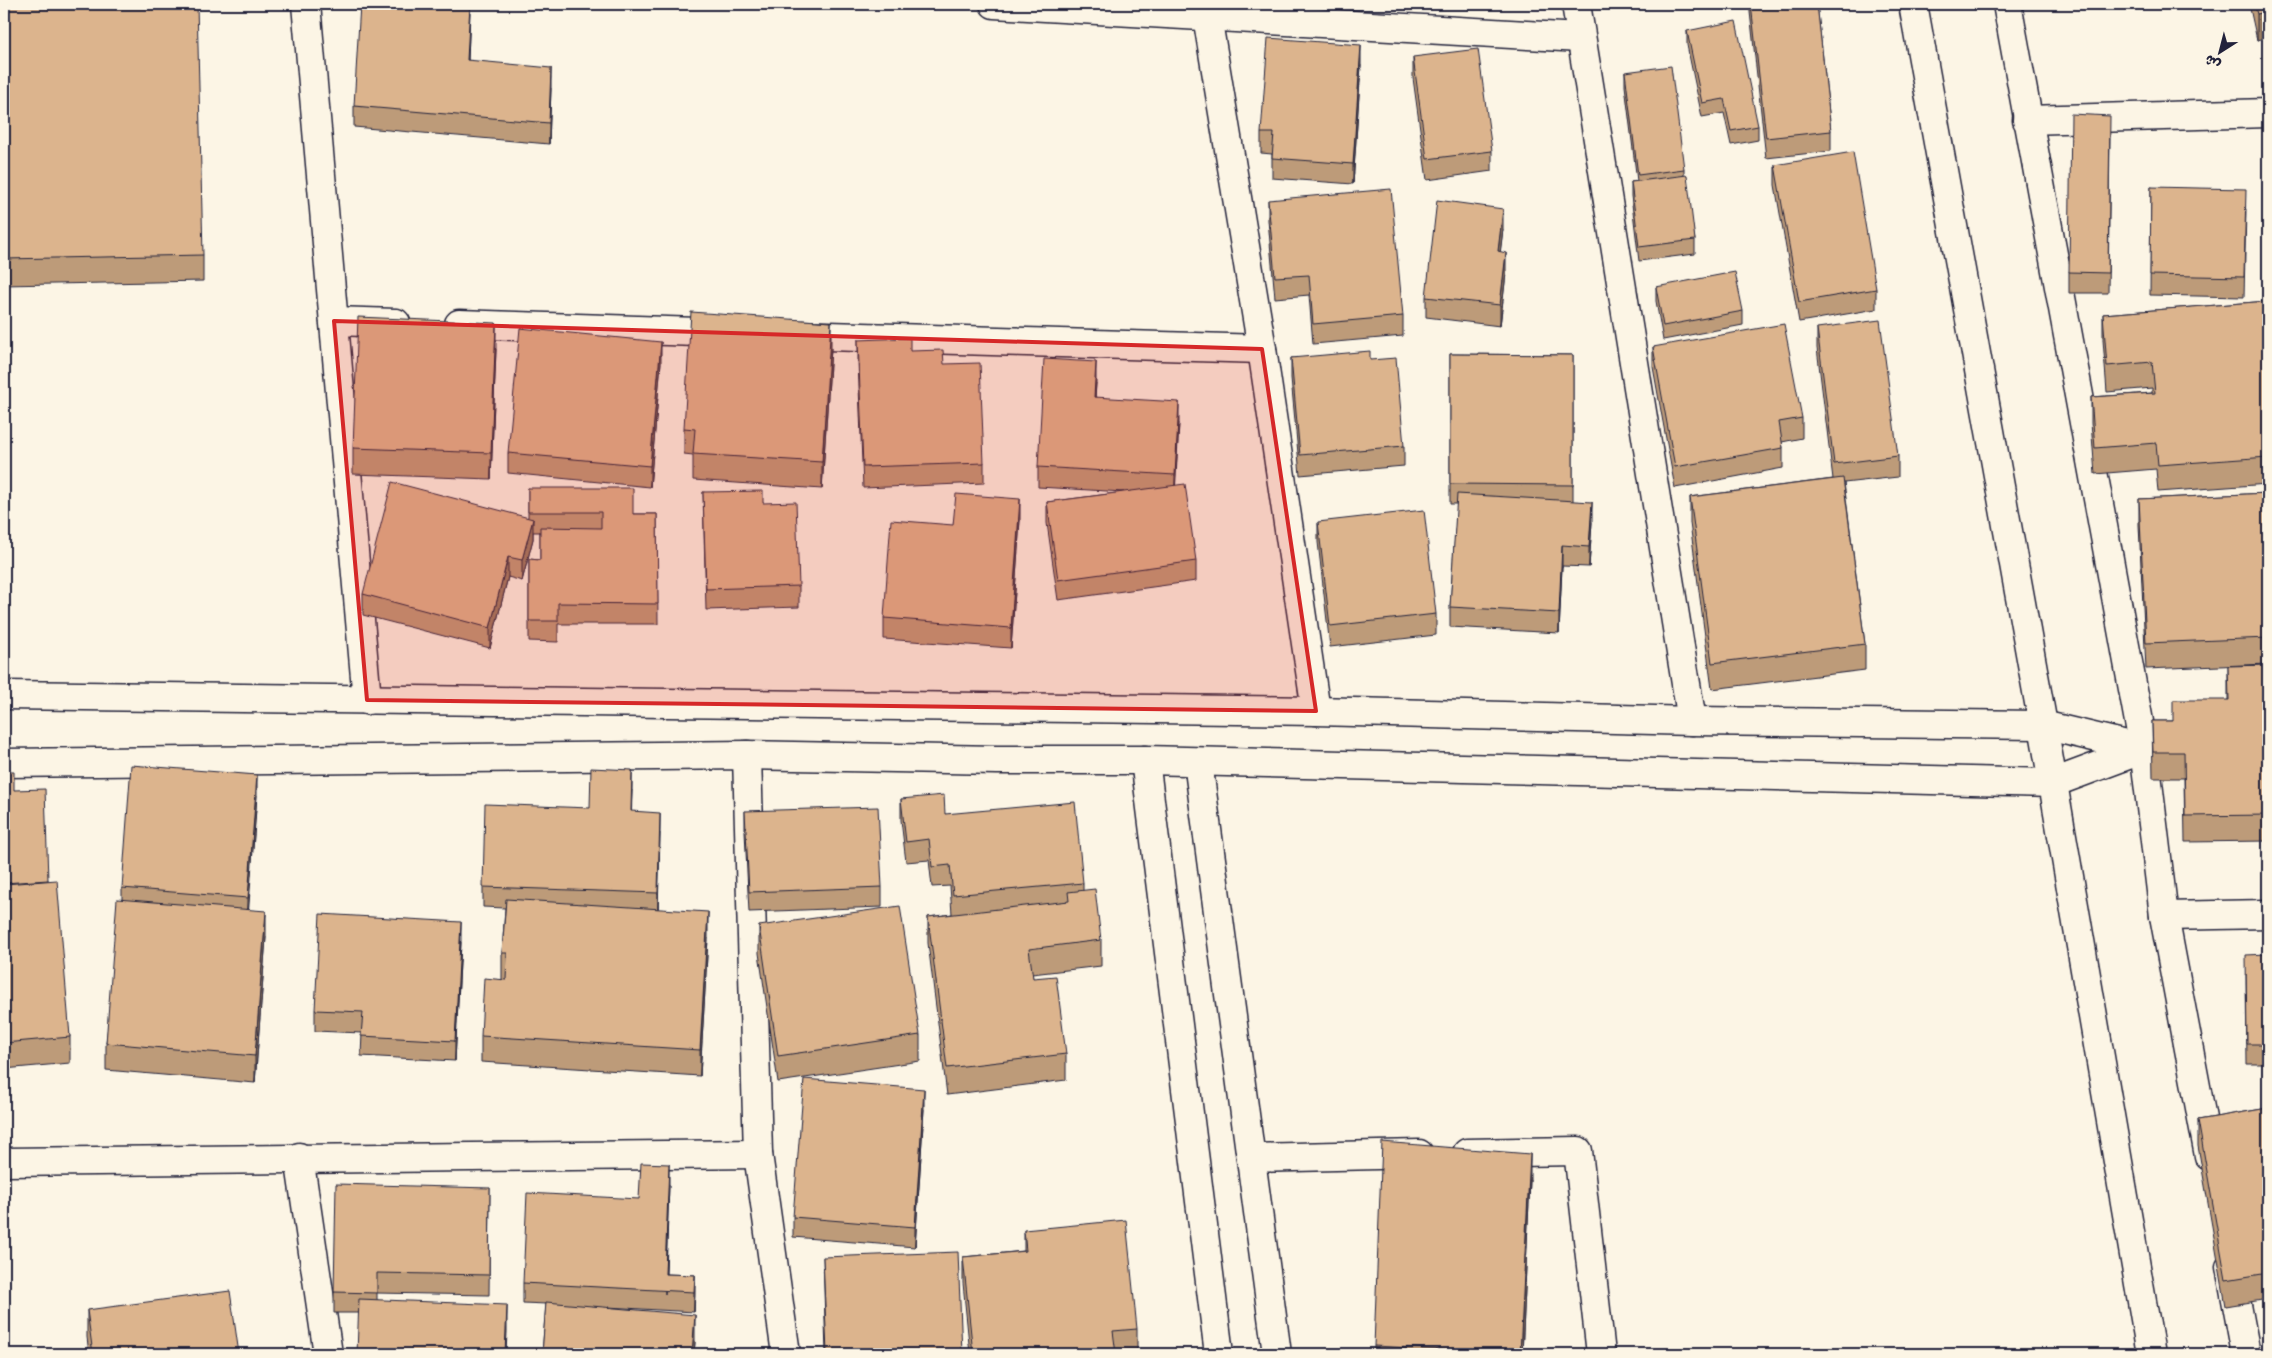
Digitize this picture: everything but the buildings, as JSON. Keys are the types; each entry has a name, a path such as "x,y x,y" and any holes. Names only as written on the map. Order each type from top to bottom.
{"street":[{"path":"306,4 367,700"},
{"path":"994,4 1580,38"},
{"path":"1576,4 1692,721"},
{"path":"1913,4 2043,725 2151,1354"},
{"path":"2006,4 2144,749 2164,916 2213,1179"},
{"path":"1207,16 1262,349 1316,711"},
{"path":"2027,120 2268,113"},
{"path":"334,321 1262,349"},
{"path":"4,695 1316,711 1692,721 2043,725 2144,749"},
{"path":"4,763 746,755 997,760 1145,760 2053,783 2144,749"},
{"path":"746,755 758,1154 786,1354"},
{"path":"1145,760 1219,1354"},
{"path":"1198,762 1277,1354"},
{"path":"2164,916 2268,914"},
{"path":"1251,1158 1578,1150 1600,1354"},
{"path":"4,1162 299,1157 758,1154"},
{"path":"299,1157 328,1354"},
{"path":"2226,1247 2246,1354"}],"highlighted area":[{"path":"334,321 1262,349 1316,711 367,700"}]}
